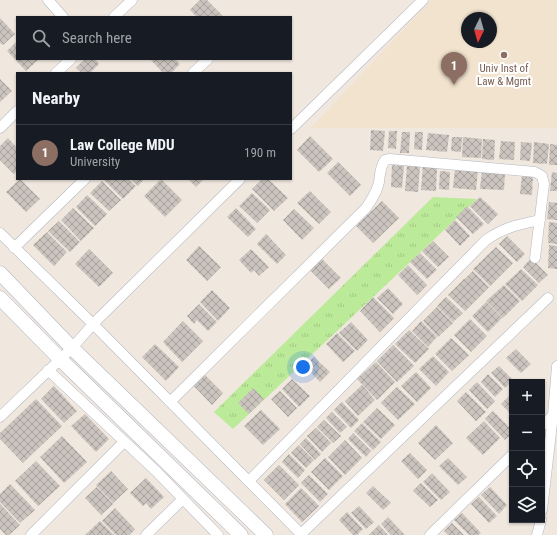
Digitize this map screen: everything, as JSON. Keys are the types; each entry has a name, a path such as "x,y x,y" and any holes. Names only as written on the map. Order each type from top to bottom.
{"street":[{"path":"48,0 62,16"},
{"path":"115,16 132,0"},
{"path":"292,128 423,0"},
{"path":"57,72 70,60"},
{"path":"194,72 207,60"},
{"path":"0,128 16,112"},
{"path":"170,402 366,208 375,196 381,166 384,160 390,159 535,172 542,176 544,184 535,258"},
{"path":"14,248 84,180"},
{"path":"0,417 72,348 93,324 239,180"},
{"path":"249,481 486,240 506,228 540,220"},
{"path":"0,233 93,324 302,535 548,298"},
{"path":"0,273 72,348 266,535"},
{"path":"0,298 60,359 241,535"},
{"path":"545,487 557,366"},
{"path":"48,370 156,471 218,535"},
{"path":"545,423 553,415"},
{"path":"31,535 124,442"},
{"path":"430,535 509,458"},
{"path":"146,535 183,499"},
{"path":"537,535 540,523"}],"shaded area":[{"path":"431,0 557,0 557,128 311,128"}],"green space":[{"path":"433,197 477,199 233,429 214,412"}],"building":[{"path":"200,0 207,0 223,16 196,16 190,10"},
{"path":"0,18 15,34 3,45 0,43"},
{"path":"16,42 16,60 38,60 26,71 7,51"},
{"path":"84,60 96,60 99,64 91,72 81,72 76,68"},
{"path":"151,60 176,60 180,64 172,72 162,72"},
{"path":"0,79 12,91 0,102"},
{"path":"371,130 385,131 383,151 370,150"},
{"path":"389,131 397,131 396,149 388,148"},
{"path":"402,132 410,132 409,153 400,153"},
{"path":"415,132 423,132 422,150 414,149"},
{"path":"428,133 449,135 447,152 426,150"},
{"path":"310,136 333,159 319,172 297,150"},
{"path":"452,137 462,137 461,152 451,151"},
{"path":"463,137 482,139 481,158 462,157"},
{"path":"8,138 16,147 16,172 14,174 0,160 0,146"},
{"path":"483,139 495,140 494,160 482,159"},
{"path":"501,141 515,142 514,160 499,159"},
{"path":"521,142 532,143 530,161 520,160"},
{"path":"534,142 549,144 547,164 533,163"},
{"path":"550,144 557,145 557,165 549,165"},
{"path":"338,162 361,185 350,196 327,173"},
{"path":"392,165 404,166 402,188 391,187"},
{"path":"407,165 420,166 418,192 405,191"},
{"path":"423,165 437,167 436,191 421,190"},
{"path":"455,168 478,169 476,190 453,188"},
{"path":"440,171 450,172 449,190 439,189"},
{"path":"482,171 505,173 504,190 480,189"},
{"path":"552,172 557,173 557,191 550,191"},
{"path":"522,174 533,174 532,195 520,194"},
{"path":"19,180 21,180 40,199 26,212 6,192"},
{"path":"104,180 129,180 136,186 123,199"},
{"path":"132,180 143,180 138,186"},
{"path":"160,180 162,180 182,200 165,217 144,196"},
{"path":"189,180 203,180 196,187"},
{"path":"261,180 269,180 288,198 274,211 252,189"},
{"path":"102,181 121,200 109,211 90,193"},
{"path":"310,191 331,212 319,224 297,203"},
{"path":"252,193 270,210 257,223 239,206"},
{"path":"87,195 107,214 95,226 76,207"},
{"path":"480,197 498,214 488,224 470,206"},
{"path":"382,201 399,218 373,243 356,226"},
{"path":"549,202 557,203 557,220 547,219"},
{"path":"467,206 484,224 473,234 456,217"},
{"path":"73,208 94,228 81,241 61,220"},
{"path":"236,208 256,229 248,237 227,217"},
{"path":"294,209 314,228 302,240 283,220"},
{"path":"455,220 470,236 460,246 445,230"},
{"path":"59,221 80,242 70,252 48,231"},
{"path":"549,222 557,223 557,244 548,243"},
{"path":"47,232 67,252 54,266 33,245"},
{"path":"266,234 286,255 277,264 257,244"},
{"path":"507,236 525,254 517,262 499,244"},
{"path":"433,241 449,257 438,267 422,251"},
{"path":"549,245 557,246 557,269 548,268"},
{"path":"199,246 221,267 207,281 186,260"},
{"path":"496,247 513,263 490,286 473,269"},
{"path":"89,249 113,273 99,287 75,264"},
{"path":"251,249 269,267 259,276 254,270 251,273 239,260"},
{"path":"420,253 437,270 427,279 410,262"},
{"path":"531,258 548,275 539,283 523,267"},
{"path":"322,259 341,278 329,289 310,270"},
{"path":"408,265 427,285 417,295 398,275"},
{"path":"521,269 538,285 522,301 505,284"},
{"path":"473,271 489,287 480,296 464,280"},
{"path":"464,279 480,296 465,311 448,295"},
{"path":"504,285 520,301 503,318 486,301"},
{"path":"388,288 403,304 393,314 377,298"},
{"path":"212,290 230,308 218,321 200,302"},
{"path":"373,297 394,318 380,332 360,311"},
{"path":"446,297 463,313 453,322 437,306"},
{"path":"486,302 502,318 488,332 472,316"},
{"path":"199,304 217,322 208,331 197,320 194,324 187,316"},
{"path":"437,307 453,323 438,337 423,321"},
{"path":"470,319 487,336 471,352 454,335"},
{"path":"183,321 203,341 182,362 163,342"},
{"path":"421,321 437,337 428,347 412,331"},
{"path":"351,322 368,340 357,351 339,333"},
{"path":"409,330 429,349 415,363 395,344"},
{"path":"337,333 355,351 343,362 326,344"},
{"path":"451,338 469,355 452,371 435,354"},
{"path":"155,344 179,367 166,381 142,357"},
{"path":"393,345 414,366 397,382 377,361"},
{"path":"516,349 531,364 521,373 506,358"},
{"path":"433,356 449,372 436,386 419,369"},
{"path":"314,357 330,372 320,382 305,366"},
{"path":"376,362 395,382 377,400 357,379"},
{"path":"499,366 512,379 509,379 509,384 505,388 491,373"},
{"path":"416,372 431,388 417,402 401,386"},
{"path":"204,374 223,393 212,405 193,385"},
{"path":"488,374 503,389 495,397 481,382"},
{"path":"292,379 310,396 299,407 282,389"},
{"path":"477,382 495,401 487,409 469,390"},
{"path":"362,385 375,400 358,416 345,401"},
{"path":"54,386 77,411 64,423 41,399"},
{"path":"397,387 415,404 398,420 381,403"},
{"path":"253,388 264,399 249,414 238,403"},
{"path":"280,391 297,408 288,417 271,399"},
{"path":"466,392 486,412 476,421 457,401"},
{"path":"509,396 509,412 501,404"},
{"path":"36,399 62,426 23,463 0,439 0,433"},
{"path":"342,402 359,420 351,428 334,410"},
{"path":"377,408 395,425 381,439 363,422"},
{"path":"261,410 280,429 263,445 244,426"},
{"path":"493,411 509,427 509,436 505,440 485,419"},
{"path":"332,412 347,427 340,433 326,418"},
{"path":"85,414 109,439 96,452 71,426"},
{"path":"324,420 341,436 333,443 317,427"},
{"path":"484,421 500,438 483,455 466,438"},
{"path":"362,423 381,442 373,450 354,431"},
{"path":"436,425 453,443 435,460 418,443"},
{"path":"316,428 331,443 322,452 307,436"},
{"path":"353,433 371,451 366,457 348,439"},
{"path":"62,436 87,462 64,483 40,457"},
{"path":"306,438 321,454 315,460 300,444"},
{"path":"345,440 362,458 345,475 328,457"},
{"path":"299,445 314,460 306,468 291,453"},
{"path":"410,453 427,470 418,479 401,461"},
{"path":"289,454 305,470 298,478 282,462"},
{"path":"325,458 343,476 329,490 311,472"},
{"path":"448,458 467,477 458,485 439,466"},
{"path":"36,461 60,486 38,506 15,481"},
{"path":"279,465 299,485 284,500 264,480"},
{"path":"111,471 128,489 113,503 96,485"},
{"path":"432,473 450,492 441,500 423,482"},
{"path":"309,475 328,494 320,502 301,483"},
{"path":"146,478 164,497 151,509 146,503 143,506 130,493"},
{"path":"421,483 438,500 430,507 413,491"},
{"path":"10,484 35,510 20,523 0,502 0,494"},
{"path":"373,486 391,503 383,510 366,493"},
{"path":"97,487 113,504 101,515 85,498"},
{"path":"490,487 507,505 499,514 481,495"},
{"path":"301,488 319,506 302,522 285,504"},
{"path":"479,497 497,516 489,523 471,504"},
{"path":"0,504 20,525 9,535 6,535 0,529"},
{"path":"359,506 374,522 366,529 351,513"},
{"path":"115,508 135,529 129,535 116,535 102,521"},
{"path":"347,512 363,529 357,535 353,535 339,520"},
{"path":"462,513 481,533 478,535 469,535 454,520"},
{"path":"388,517 405,535 391,535 381,524"},
{"path":"100,521 114,535 85,535"},
{"path":"452,523 464,535 448,535 444,531"},
{"path":"379,525 388,535 369,535"}],"place":[{"name":"Univ Inst of Law & Mgmt","path":"504,55"},
{"name":"Law College MDU","path":"454,85"}]}
